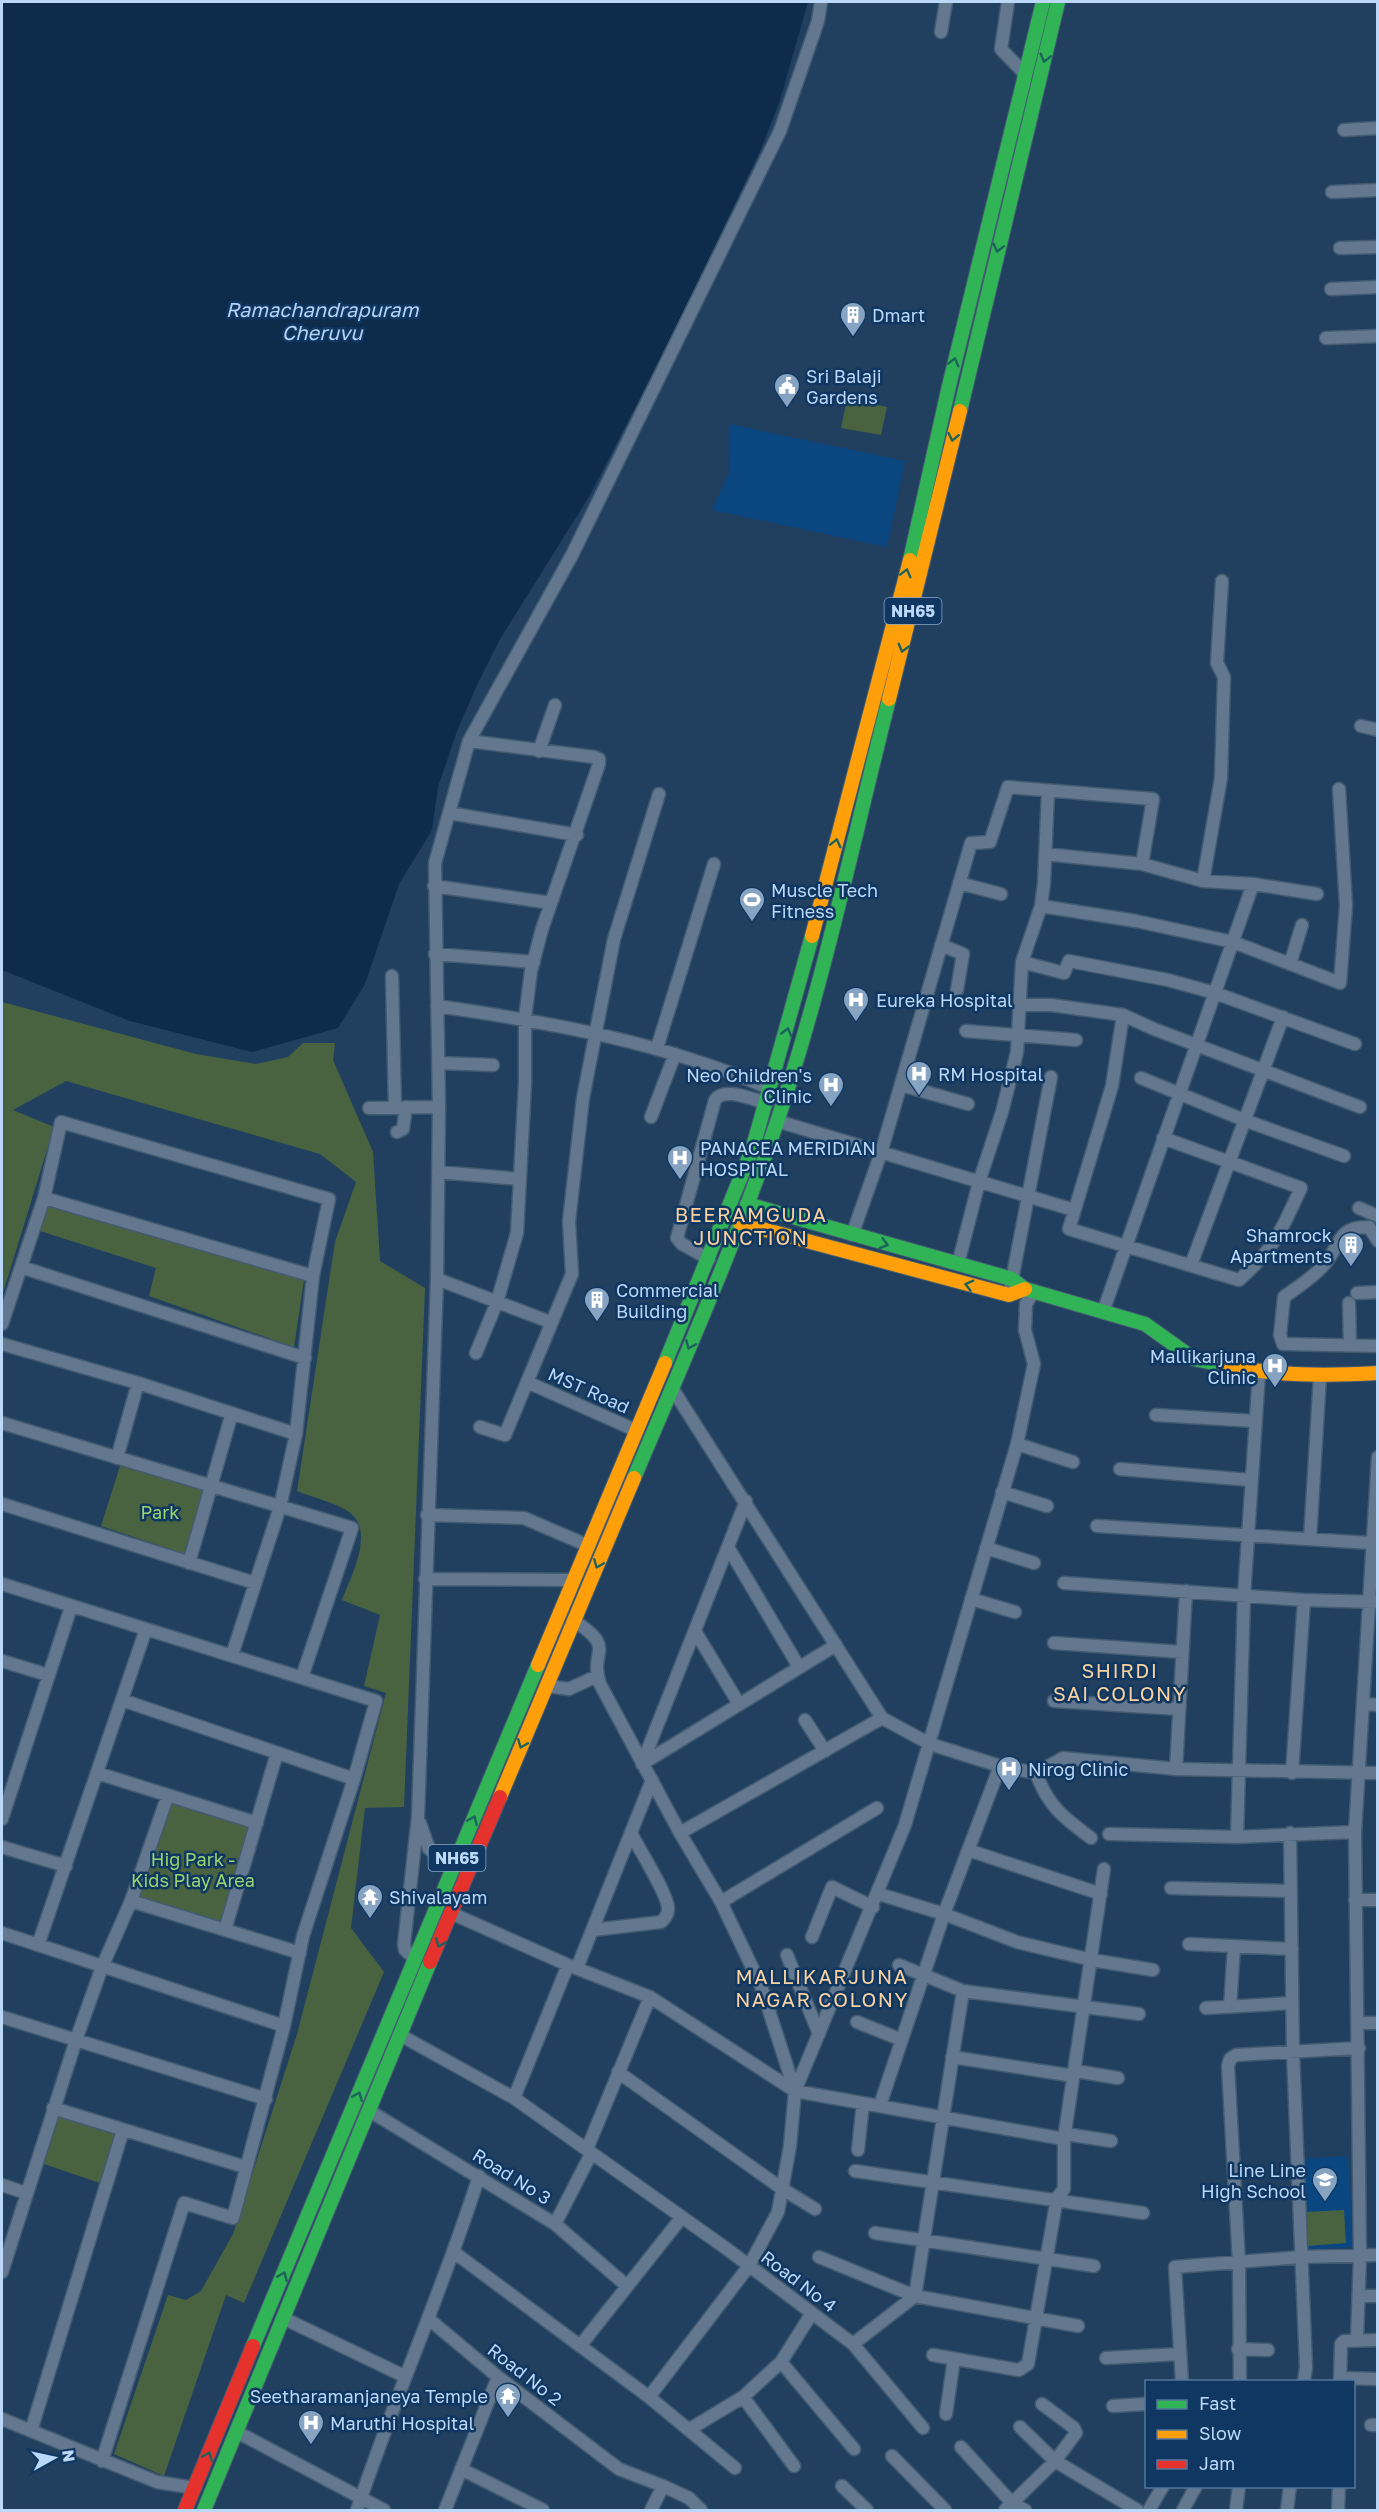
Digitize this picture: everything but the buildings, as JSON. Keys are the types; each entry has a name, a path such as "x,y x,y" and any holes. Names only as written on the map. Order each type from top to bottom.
{"main road":[{"name":"NH65","path":"186,2511 414,1958 709,1259 767,1103 914,543 1042,2"},
{"name":"NH65","path":"204,2511 319,2227 453,1914 573,1620 672,1388 740,1223 777,1121 830,932 929,547 966,378 1058,2"},
{"path":"818,914 833,918"},
{"path":"814,928 830,932"},
{"path":"747,1204 1012,1279 1030,1290 1144,1324 1194,1359 1259,1373 1320,1376 1377,1373"},
{"path":"740,1223 1009,1295 1030,1290"},
{"path":"609,1496 623,1502"},
{"path":"599,1520 613,1526"},
{"path":"306,2220 319,2227"},
{"path":"295,2246 309,2252"}],"street":[{"path":"414,1958 405,1950 404,1944 418,1816 437,1279 439,1107 435,863 469,741 572,555 780,131 818,21 821,2"},
{"path":"941,32 946,2"},
{"path":"1008,2 1001,49 1025,74"},
{"path":"1344,130 1377,128"},
{"path":"1332,192 1377,190"},
{"path":"1340,248 1377,247"},
{"path":"1331,289 1377,287"},
{"path":"1326,338 1377,336"},
{"path":"1203,881 1221,778 1224,677 1217,663 1222,580"},
{"path":"539,751 555,705"},
{"path":"1361,726 1377,730"},
{"path":"469,741 599,759 576,835 551,903 534,962 525,1018 525,1083 517,1233 497,1302 476,1353"},
{"path":"852,1234 881,1153 971,843 990,842 1008,787 1153,799 1142,864"},
{"path":"1041,906 1136,921 1233,942 1340,983 1346,906 1339,789"},
{"path":"958,1264 1017,1052 1022,962 1041,906 1044,883 1048,792"},
{"path":"480,1427 505,1436 550,1322 572,1274 569,1221 582,1098 614,939 659,794"},
{"path":"449,813 576,835"},
{"path":"1045,854 1142,864 1203,881 1253,884 1317,894"},
{"path":"657,1048 714,864"},
{"path":"959,883 1001,894"},
{"path":"1103,1312 1253,884"},
{"path":"434,886 551,903"},
{"path":"1290,964 1302,925"},
{"path":"942,945 963,954 957,990"},
{"path":"435,954 534,962"},
{"path":"1022,962 1064,973 1069,961 1168,980 1215,993 1355,1044"},
{"path":"392,976 401,1107 405,1123 403,1129 397,1132"},
{"path":"1020,1005 1051,1005 1123,1015 1360,1107"},
{"path":"437,1006 525,1018 596,1031 657,1048 771,1089"},
{"path":"1123,1015 1113,1086 1069,1229 1239,1280 1262,1260 1276,1243 1301,1188 1163,1138"},
{"path":"1191,1265 1283,1017"},
{"path":"966,1031 1076,1040"},
{"path":"651,1118 675,1054"},
{"path":"438,1062 493,1065"},
{"path":"1009,1295 1051,1077"},
{"path":"1141,1078 1244,1120 1344,1156"},
{"path":"901,1085 968,1104"},
{"path":"709,1259 682,1244 677,1238 716,1100 718,1096 725,1093 767,1103"},
{"path":"369,1108 439,1107"},
{"path":"777,1121 1074,1210"},
{"path":"2,1324 44,1198 61,1122 329,1199 313,1276 296,1434 280,1507 232,1655"},
{"path":"438,1172 520,1179"},
{"path":"44,1198 313,1276"},
{"path":"1359,1208 1377,1216"},
{"path":"1377,1241 1369,1227 1353,1227 1344,1233 1323,1267 1284,1297 1280,1335 1283,1344 1377,1346"},
{"path":"21,1267 305,1358"},
{"path":"437,1279 550,1322"},
{"path":"649,2397 749,2265 778,2212 790,2146 795,2091 879,1894 905,1825 1017,1444 1034,1364 1026,1330 1026,1304 1030,1290"},
{"path":"1350,1345 1353,1298 1377,1292"},
{"path":"2,1344 138,1383 296,1434"},
{"path":"1237,1837 1244,1596 1259,1373"},
{"path":"1310,1539 1320,1376"},
{"name":"MST Road","path":"527,1382 635,1430"},
{"path":"117,1458 138,1383"},
{"path":"672,1388 882,1718 930,1744 1000,1766 1035,1773 1063,1758 1176,1769 1238,1772 1377,1773"},
{"path":"189,1563 232,1413"},
{"path":"1156,1415 1254,1421"},
{"path":"2,1423 352,1528 302,1677"},
{"path":"1017,1444 1073,1462"},
{"path":"1357,2339 1360,2255 1355,1832 1362,1704 1373,1602 1371,1543 1376,1504 1377,1457"},
{"path":"1120,1469 1250,1480"},
{"path":"1002,1492 1047,1506"},
{"path":"642,1764 746,1501"},
{"path":"2,1504 255,1583"},
{"path":"427,1515 524,1518 589,1546"},
{"path":"1097,1526 1371,1543"},
{"path":"728,1547 799,1667"},
{"path":"986,1548 1034,1563"},
{"path":"425,1579 573,1580"},
{"path":"1064,1583 1304,1600 1373,1602"},
{"path":"2,1584 376,1701 300,1953 266,2099 245,2167 233,2218 184,2204 102,2461"},
{"path":"1176,1769 1186,1592"},
{"path":"971,1599 1015,1612"},
{"path":"1292,1773 1304,1600"},
{"path":"2,1820 71,1607"},
{"path":"573,1620 594,1635 599,1643 597,1676 642,1764 721,1902 761,1986 795,2091"},
{"path":"38,1945 147,1629"},
{"path":"695,1631 740,1704"},
{"path":"1054,1643 1182,1652"},
{"path":"642,1764 836,1645"},
{"path":"2,1661 48,1675"},
{"path":"547,1686 569,1689 597,1676"},
{"path":"122,1700 354,1779"},
{"path":"1054,1701 1179,1709"},
{"path":"1362,1704 1377,1705"},
{"path":"680,1833 882,1718"},
{"path":"806,1720 825,1751"},
{"path":"225,1930 277,1753"},
{"path":"880,2105 944,1914 1000,1766"},
{"path":"97,1773 257,1822"},
{"path":"1035,1773 1044,1796 1061,1814 1091,1838"},
{"path":"514,2098 573,1967 593,1930 652,1780"},
{"path":"3,2264 76,2040 102,1967 131,1901 168,1795"},
{"path":"721,1902 877,1808"},
{"path":"418,1816 429,1849 455,1863"},
{"path":"1109,1834 1237,1837 1355,1832"},
{"path":"1290,1833 1293,2053 1306,2367 1304,2380"},
{"path":"593,1930 662,1922 669,1911 665,1897 632,1835"},
{"path":"2,1847 66,1866"},
{"path":"968,1850 1101,1894"},
{"path":"933,2355 1024,2369 1028,2364 1057,2198 1064,2189 1065,2137 1104,1869"},
{"path":"812,1937 832,1887 873,1907"},
{"path":"1171,1888 1291,1891"},
{"path":"879,1894 944,1914 1017,1942 1092,1960 1153,1970"},
{"path":"1355,1900 1377,1900"},
{"path":"131,1901 300,1953"},
{"path":"453,1914 573,1967 650,1997 795,2091 1065,2137 1111,2142"},
{"path":"2,1934 284,2026"},
{"path":"1189,1944 1292,1949"},
{"path":"1230,2007 1234,1946"},
{"path":"787,1955 819,2034"},
{"path":"899,1965 963,1991 1139,2014"},
{"path":"853,2344 915,2296 963,1991"},
{"path":"555,2224 589,2152 618,2072 650,1997"},
{"path":"1206,2008 1292,2003"},
{"path":"2,2019 266,2099"},
{"path":"857,2022 902,2040"},
{"path":"1359,2023 1377,2023"},
{"name":"Road No 4","path":"400,2036 514,2098 749,2265 853,2344 923,2428"},
{"path":"1240,2380 1239,2263 1228,2066 1230,2059 1236,2055 1359,2048"},
{"path":"952,2057 1118,2078"},
{"path":"618,2072 781,2188 815,2209"},
{"path":"858,2150 863,2103"},
{"path":"53,2108 245,2167"},
{"name":"Road No 3","path":"368,2110 555,2224 627,2286"},
{"path":"31,2431 123,2130"},
{"path":"855,2171 1143,2212"},
{"path":"357,2511 404,2376 430,2320 455,2253 479,2176"},
{"path":"2,2185 26,2193"},
{"path":"580,2346 682,2217"},
{"path":"875,2232 1094,2266"},
{"path":"455,2253 649,2397 735,2468"},
{"path":"1182,2380 1175,2267 1300,2257 1377,2255"},
{"path":"819,2257 915,2296 1078,2326"},
{"path":"1359,2296 1377,2296"},
{"path":"690,2429 743,2397 782,2362 812,2313"},
{"path":"283,2319 404,2376"},
{"name":"Road No 2","path":"430,2320 498,2377 619,2469 689,2498 701,2511"},
{"path":"1377,2340 1357,2339 1344,2341 1341,2344 1340,2380 1377,2379"},
{"path":"1238,2349 1268,2350"},
{"path":"1106,2358 1179,2354"},
{"path":"946,2415 954,2359"},
{"path":"782,2362 854,2449"},
{"path":"445,2511 498,2377"},
{"path":"743,2397 794,2466"},
{"path":"1009,2507 1055,2461 1076,2433 1042,2404"},
{"path":"1113,2406 1145,2404"},
{"path":"2,2419 157,2482 195,2488"},
{"path":"1020,2427 1055,2461 1137,2511"},
{"path":"237,2432 361,2496 384,2511"},
{"path":"960,2447 1009,2507 1025,2511"},
{"path":"892,2456 945,2511"},
{"path":"460,2469 543,2511"},
{"path":"651,2511 663,2486"},
{"path":"842,2486 867,2511"},
{"path":"1149,2511 1162,2488"},
{"path":"1183,2511 1195,2488"},
{"path":"1236,2511 1239,2488"},
{"path":"1287,2511 1290,2488"},
{"path":"1338,2511 1339,2488"}],"shaded area":[{"path":"729,424 905,461 887,547 712,510 730,471"},
{"name":"Line Line High School","path":"1348,2156 1354,2247 1303,2250 1296,2159"}],"green space":[{"path":"847,399 887,407 881,435 841,428"},
{"path":"2,1002 196,1054 256,1064 288,1057 303,1043 335,1043 333,1060 373,1152 380,1261 425,1288 404,1807 365,1808 351,1928 384,1972 244,2303 226,2295 164,2476 114,2454 168,2295 186,2300 201,2291 233,2234 297,2034 386,1693 364,1686 380,1615 342,1600 359,1555 361,1542 357,1520 349,1512 331,1503 297,1491 335,1242 356,1182 320,1154 66,1081 13,1110 54,1127 2,1296"},
{"path":"49,1204 304,1280 294,1347 149,1296 156,1268 40,1231"},
{"name":"Park","path":"120,1466 203,1490 185,1554 101,1526"},
{"name":"Hig Park - Kids Play Area","path":"172,1802 249,1826 221,1923 139,1897"},
{"path":"57,2114 117,2134 100,2183 41,2163"},
{"path":"1344,2210 1346,2243 1307,2246 1305,2212"}],"water":[{"name":"Ramachandrapuram Cheruvu","path":"2,2 808,2 780,100 761,149 668,344 590,495 500,639 477,685 457,731 438,787 432,830 399,884 365,984 338,1028 252,1052 130,1021 2,970"}],"traffic: fast":[{"path":"910,560 949,386 1043,2"},
{"path":"960,411 1058,2"},
{"path":"634,1478 726,1259 776,1125 823,967 889,699"},
{"path":"665,1363 753,1147 812,936"},
{"path":"747,1204 1012,1279 1025,1289 1145,1324 1194,1359 1223,1365"},
{"path":"253,2346 538,1665"},
{"path":"204,2510 430,1962"}],"traffic: slow":[{"path":"889,699 960,411"},
{"path":"812,936 910,560"},
{"path":"740,1223 1009,1295 1025,1289"},
{"path":"538,1665 665,1363"},
{"path":"1223,1365 1300,1374 1378,1373"},
{"path":"500,1797 634,1478"}],"traffic: jam":[{"path":"430,1962 500,1797"},
{"path":"185,2510 253,2346"}],"place":[{"name":"Dmart","path":"853,338"},
{"name":"Sri Balaji Gardens","path":"787,409"},
{"name":"Muscle Tech Fitness","path":"752,923"},
{"name":"Eureka Hospital","path":"856,1023"},
{"name":"RM Hospital","path":"919,1097"},
{"name":"Neo Children's Clinic","path":"831,1108"},
{"name":"PANACEA MERIDIAN HOSPITAL","path":"680,1181"},
{"name":"Shamrock Apartments","path":"1351,1268"},
{"name":"Commercial Building","path":"597,1323"},
{"name":"Mallikarjuna Clinic","path":"1275,1389"},
{"name":"Nirog Clinic","path":"1009,1792"},
{"name":"Shivalayam","path":"370,1920"},
{"name":"Line Line High School","path":"1325,2203"},
{"name":"Seetharamanjaneya Temple","path":"508,2419"},
{"name":"Maruthi Hospital","path":"311,2446"}],"district":[{"name":"BEERAMGUDA JUNCTION","path":"751,1226"},
{"name":"SHIRDI SAI COLONY","path":"1120,1682"},
{"name":"MALLIKARJUNA NAGAR COLONY","path":"822,1988"}]}
